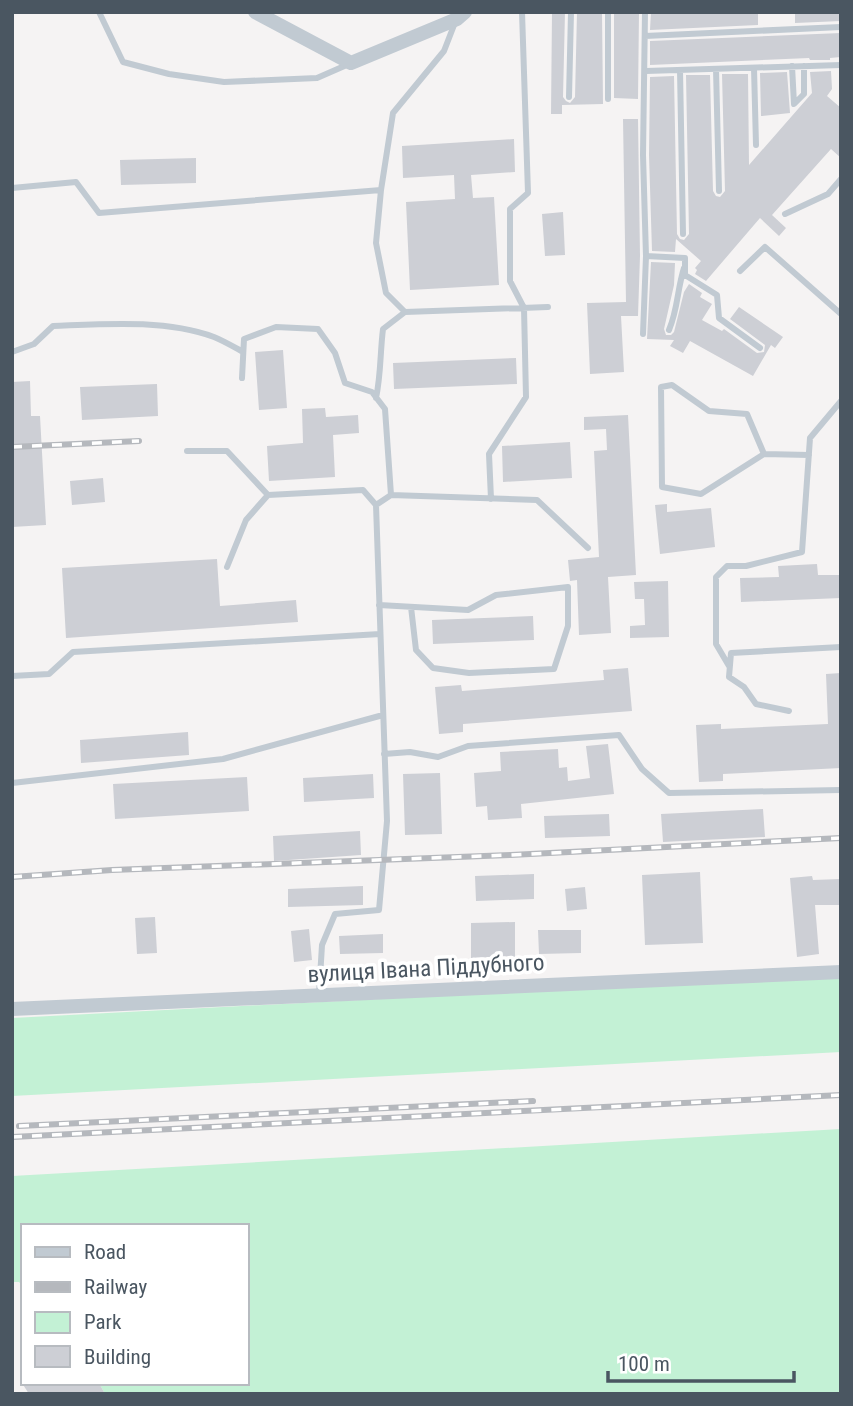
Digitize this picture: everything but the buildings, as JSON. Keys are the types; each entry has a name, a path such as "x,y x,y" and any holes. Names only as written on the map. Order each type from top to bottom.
{"street":[{"path":"255,12 351,63 461,15"},
{"name":"вулиця Івана Піддубного","path":"12,1009 841,972"}],"lane":[{"path":"99,12 123,62 169,74 224,82 291,80 317,78 351,63"},
{"path":"491,499 489,454 526,397 524,308 510,281 510,209 528,193 522,12"},
{"path":"569,97 571,12"},
{"path":"608,12 608,99"},
{"path":"643,334 646,256 643,155 645,12"},
{"path":"405,312 386,293 376,243 393,113 444,51 461,15"},
{"path":"645,36 841,27"},
{"path":"646,71 841,65"},
{"path":"792,66 794,104 804,94 804,66"},
{"path":"754,68 756,145"},
{"path":"716,69 719,191"},
{"path":"680,70 683,234"},
{"path":"785,214 828,194 841,178"},
{"path":"12,188 76,182 99,213 381,190"},
{"path":"740,271 765,247 841,314"},
{"path":"646,256 685,258 685,275 718,295 719,317 761,348"},
{"path":"669,330 677,311 679,282 685,263"},
{"path":"376,398 381,370 379,356 383,329 405,312 548,307"},
{"path":"12,352 34,344 53,326 98,324 160,326 214,337 243,352"},
{"path":"242,378 244,339 276,327 318,329 335,353 345,383 372,392 385,409 391,495"},
{"path":"764,454 747,414 709,411 672,385 661,387 662,487 701,494 764,454 809,455"},
{"path":"729,666 716,644 716,577 726,566 746,566 802,552 810,438 841,401"},
{"path":"187,451 227,451 268,495"},
{"path":"226,568 246,520 268,495 363,490 376,505 387,821 379,910 335,914 322,945 319,996"},
{"path":"376,505 391,495 537,500 588,548"},
{"path":"379,605 468,610 495,595 568,587 568,626 554,669 469,673 433,668 416,650 411,607"},
{"path":"12,676 49,674 73,652 380,634"},
{"path":"789,711 756,704 744,687 729,677 731,653 841,647"},
{"path":"12,783 223,759 383,715"},
{"path":"384,754 410,752 438,757 468,746 619,735 642,769 669,793 841,790"}],"green space":[{"path":"841,975 841,1052 12,1096 12,1018"},
{"path":"841,1129 841,1394 105,1394 100,1385 248,1385 248,1224 21,1224 21,1284 12,1282 12,1176"}],"railway":[{"path":"12,447 139,441"},
{"path":"12,877 112,870 511,855 841,838"},
{"path":"12,1137 841,1095"},
{"path":"19,1126 533,1101"}]}
